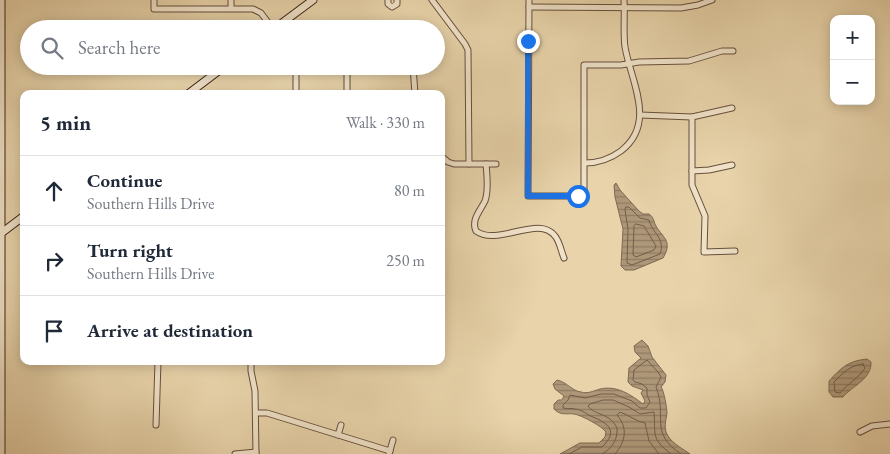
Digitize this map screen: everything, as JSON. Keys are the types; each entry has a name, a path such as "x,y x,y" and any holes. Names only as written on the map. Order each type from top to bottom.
{"street":[{"path":"1,0 1,454"},
{"path":"154,0 154,8 231,8 257,11 266,20"},
{"path":"231,0 231,8"},
{"path":"286,20 313,0"},
{"path":"388,0 388,4 392,7 396,6 397,0"},
{"path":"432,0 468,50 469,164"},
{"path":"529,0 528,196 584,196 584,65 689,62 722,51 733,51"},
{"path":"584,163 599,162 612,157 628,145 636,132 640,115 640,104 624,41 624,0"},
{"path":"529,7 688,7 712,0"},
{"path":"193,90 213,75"},
{"path":"296,75 296,90"},
{"path":"347,75 347,90"},
{"path":"413,75 414,90"},
{"path":"640,115 692,117 732,108"},
{"path":"692,117 692,171 694,190 705,216 704,252 735,251"},
{"path":"445,161 454,164 496,164"},
{"path":"486,164 486,197 475,220 474,226 476,231 487,237 501,236 528,229 548,230 557,238 564,258"},
{"path":"692,171 709,170 732,165"},
{"path":"1,216 7,220 16,221"},
{"path":"1,233 20,218"},
{"path":"156,425 158,365"},
{"path":"235,454 256,453 255,390 251,365"},
{"path":"256,413 267,413 389,452 393,440"},
{"path":"860,432 872,426 890,424"},
{"path":"338,435 341,425"}],"water":[{"path":"616,183 639,211 652,217 667,243 663,258 634,270 625,270 621,266 623,229 615,197 614,185"},
{"path":"642,340 648,346 652,357 666,375 665,382 661,387 667,411 666,433 678,446 690,454 560,454 580,443 599,443 605,437 606,432 581,416 561,413 554,409 554,404 558,400 562,400 564,396 555,389 553,384 557,380 584,393 612,388 629,394 643,404 645,401 641,393 643,390 632,386 628,382 629,368 641,358 635,352 634,346"},
{"path":"867,359 871,362 865,378 843,397 833,397 829,392 829,381 846,366 855,361"}],"route":[{"path":"528,41 528,196 578,196"}]}
